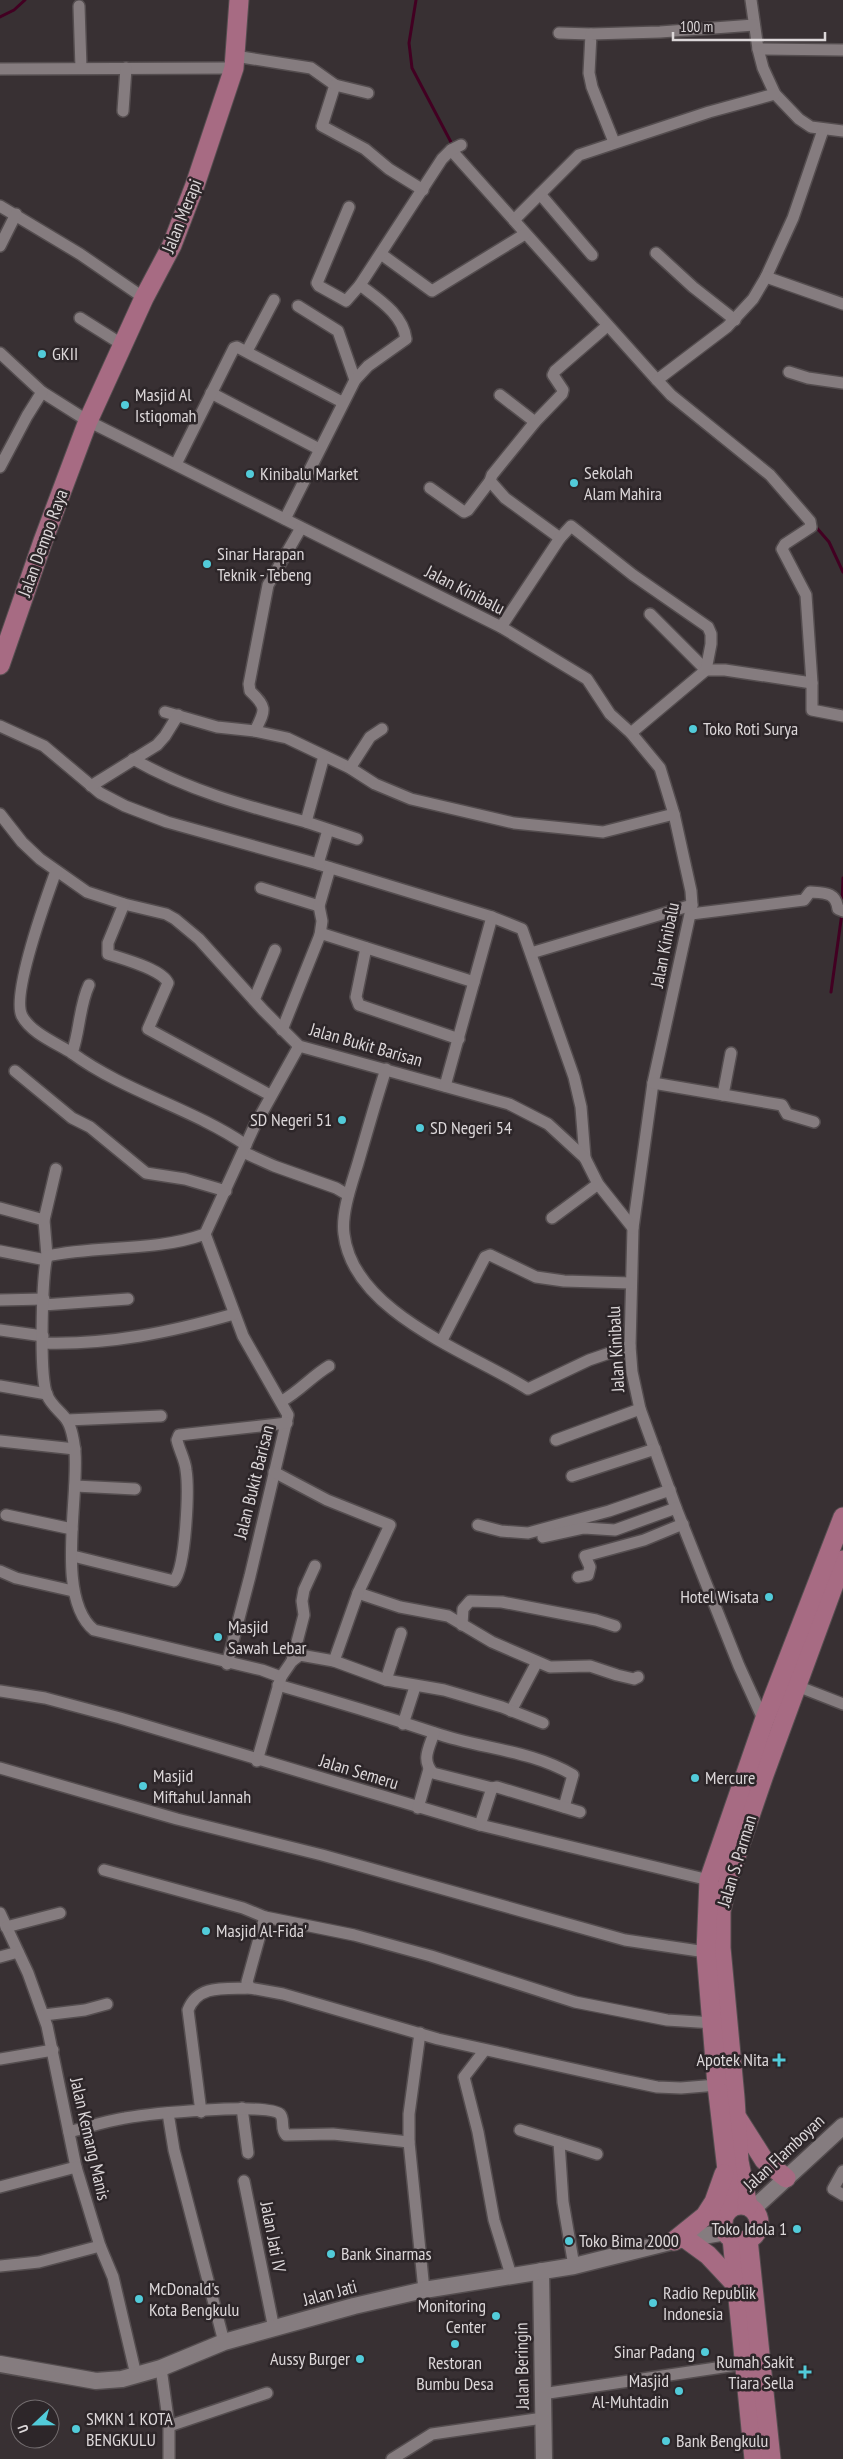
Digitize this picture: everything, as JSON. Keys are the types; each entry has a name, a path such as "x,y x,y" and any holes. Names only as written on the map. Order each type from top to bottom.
{"main road":[{"name":"Jalan Merapi","path":"88,420 144,298 172,245 195,186 234,62 239,0"},
{"name":"Jalan Dempo Raya","path":"0,665 88,420"},
{"name":"Jalan S. Parman","path":"728,2210 729,2187 717,2085 714,2023 706,1952 709,1880 764,1721 843,1517"},
{"name":"Jalan S. Parman","path":"750,2208 739,2161 720,1948 721,1911 730,1877 843,1560"},
{"path":"736,2116 764,2160 786,2178"},
{"path":"726,2168 714,2202 706,2216 680,2240 708,2255 738,2294"},
{"path":"735,2236 754,2235 758,2219 750,2208 737,2205 728,2210 724,2219 735,2236 771,2459"},
{"path":"735,2236 743,2364 754,2459"}],"street":[{"path":"751,0 758,49 763,68 775,94 799,119 811,127 843,131"},
{"path":"79,6 81,68"},
{"path":"559,33 660,32 754,25"},
{"path":"591,34 589,73 592,87 614,142"},
{"path":"758,49 843,50"},
{"path":"0,69 126,68 234,62 311,68 335,85 368,93"},
{"path":"124,111 126,68"},
{"path":"335,85 322,126 365,149 389,169 423,190"},
{"path":"516,219 579,155 614,142 775,94"},
{"path":"660,379 735,320 753,299 766,278 793,218 823,130"},
{"path":"349,207 317,282 319,286 346,301 360,285 381,254 442,159 455,148 516,219 525,234 607,326 660,379 671,395 770,475 810,521 811,527 785,544 782,549 806,595 813,711 843,716"},
{"path":"540,194 592,255"},
{"path":"0,206 80,254 144,298"},
{"path":"0,246 16,214"},
{"path":"381,254 432,291 525,234"},
{"path":"656,253 693,287 735,320"},
{"path":"766,278 843,304"},
{"path":"285,518 342,402 355,380 368,366 405,340 406,337 399,320 393,313 360,285"},
{"path":"247,351 274,300"},
{"path":"298,306 338,331 355,380"},
{"path":"80,318 123,345"},
{"path":"430,488 464,512 468,510 490,481 492,475 535,422 562,394 563,390 553,374 555,371 607,326"},
{"path":"176,464 234,348 240,347 342,402"},
{"name":"Jalan Kinibalu","path":"0,354 42,392 88,420 501,628 587,679 610,714 631,732 660,768 674,814 691,890 692,910 653,1083 633,1228 630,1346 636,1396 640,1409 676,1508 739,1666 764,1721"},
{"path":"789,372 808,378 843,383"},
{"path":"0,467 42,392"},
{"path":"211,393 319,449"},
{"path":"500,395 535,422"},
{"path":"490,481 505,498 560,538"},
{"path":"501,628 569,526 573,526 633,575 708,626 711,634 711,644 706,670 631,732"},
{"path":"256,731 264,711 262,704 250,691 249,684 268,585 301,528"},
{"path":"650,614 706,670 725,670 812,683"},
{"path":"165,712 217,727 256,731 287,738 350,768 375,784 411,799 514,823 603,832 674,814"},
{"path":"91,786 163,740 178,715"},
{"path":"0,726 44,746 91,786 111,800 167,822 318,864 492,917 522,929 574,1077 582,1107 585,1158"},
{"path":"350,768 370,737 382,729"},
{"path":"306,822 324,756"},
{"path":"133,759 173,779 234,803 306,822 357,839"},
{"name":"Jalan Bukit Barisan","path":"0,814 28,848 56,871 87,892 124,904 166,914 175,919 199,939 299,1046 509,1104 548,1124 585,1158 598,1184 633,1228"},
{"path":"318,864 328,830"},
{"path":"282,1030 320,935 322,921 319,906 330,868"},
{"path":"56,871 32,944 19,1004 22,1016 28,1024 72,1053 136,1088 222,1128 245,1148 274,1166 336,1188 348,1195"},
{"path":"261,888 319,906"},
{"path":"532,953 692,910 804,900 810,892 829,894 837,900 841,911"},
{"path":"124,904 108,943 108,954 158,972 166,978 168,983 148,1029 270,1095"},
{"path":"445,1086 492,917"},
{"path":"320,935 323,934 474,982"},
{"path":"366,948 356,997 359,1005 459,1039"},
{"path":"254,1000 275,950"},
{"path":"72,1053 78,1036 80,1014 89,985"},
{"path":"0,1251 46,1258 69,1251 150,1245 205,1234 270,1095 299,1046"},
{"path":"723,1095 731,1053"},
{"path":"386,1069 348,1195 344,1233 351,1258 362,1281 409,1322 528,1389 589,1360 630,1346"},
{"path":"15,1070 72,1118 90,1127 146,1173 185,1179 226,1191"},
{"path":"653,1083 782,1105 787,1114 814,1122"},
{"path":"56,1169 44,1220 46,1258 43,1340 47,1394 67,1420 75,1449 76,1486 72,1529 73,1591 77,1608 85,1623 94,1630 227,1664 262,1670 280,1681 403,1724 498,1747 562,1768 573,1775 564,1807"},
{"path":"552,1218 598,1184"},
{"path":"0,1208 44,1220"},
{"name":"Jalan Bukit Barisan","path":"205,1234 243,1336 282,1401 288,1415 227,1664"},
{"path":"442,1340 485,1257 490,1255 536,1277 564,1281 631,1284"},
{"path":"0,1300 43,1302 128,1299"},
{"path":"0,1330 43,1340 81,1344 158,1335 234,1314"},
{"path":"282,1401 297,1393 317,1374 329,1366"},
{"path":"0,1386 47,1394"},
{"path":"556,1440 640,1409"},
{"path":"67,1420 161,1416"},
{"path":"73,1556 174,1581 177,1577 181,1558 186,1511 186,1469 177,1440 179,1436 287,1423"},
{"path":"0,1442 75,1449"},
{"path":"572,1476 655,1449"},
{"path":"274,1472 328,1500 390,1525 358,1593 334,1660"},
{"path":"76,1486 135,1490"},
{"path":"516,1532 535,1532 609,1511 670,1490"},
{"path":"478,1525 538,1538 584,1528 615,1530 676,1508"},
{"path":"6,1515 72,1529"},
{"path":"578,1577 588,1575 590,1567 585,1556 644,1540 683,1524"},
{"path":"257,1761 280,1681 292,1661 304,1615 302,1601 304,1590 315,1566"},
{"path":"0,1570 16,1578 73,1591"},
{"path":"358,1593 400,1607 448,1616 492,1642 550,1668 590,1666 634,1679 638,1677"},
{"path":"462,1625 462,1609 470,1601 502,1602 588,1618 615,1626"},
{"path":"386,1680 401,1633"},
{"path":"292,1661 300,1655 334,1660 386,1680 444,1690 511,1710 543,1723"},
{"path":"511,1710 537,1662"},
{"path":"403,1724 415,1686"},
{"path":"797,1686 843,1704"},
{"name":"Jalan Semeru","path":"0,1691 45,1698 120,1718 196,1740 257,1761 480,1826 709,1880"},
{"path":"434,1733 425,1758 429,1769 433,1773 498,1788 580,1812"},
{"path":"0,1768 177,1819 322,1855 625,1940 706,1952"},
{"path":"418,1808 429,1769"},
{"path":"480,1826 492,1788"},
{"path":"104,1870 243,1908 265,1916 354,1935 431,1956 575,2002 666,2020 714,2023"},
{"path":"6,1927 60,1913"},
{"name":"Jalan Kemang Manis","path":"0,1914 28,1973 44,2016 53,2050 76,2167 100,2246 116,2286 136,2375"},
{"path":"250,1988 247,1982 265,1916"},
{"path":"0,1957 18,1952"},
{"path":"201,2112 188,2010 191,2001 200,1993 250,1988 291,1996 484,2050 657,2087 681,2088 717,2085"},
{"path":"44,2016 85,2010 107,2004"},
{"path":"420,2033 409,2114 409,2142 424,2290"},
{"path":"0,2059 53,2050"},
{"path":"484,2050 464,2077 478,2132 494,2220 511,2275"},
{"path":"69,2132 125,2118 242,2108 269,2110 278,2113 282,2117 282,2130 286,2135 333,2134 409,2142"},
{"path":"242,2108 248,2153"},
{"path":"168,2113 174,2150 224,2342"},
{"path":"520,2130 597,2154"},
{"name":"Jalan Flamboyan","path":"750,2208 840,2134"},
{"path":"559,2142 563,2202 574,2266"},
{"path":"0,2187 76,2167"},
{"path":"843,2171 833,2189 843,2195"},
{"name":"Jalan Jati IV","path":"244,2181 274,2329"},
{"name":"Jalan Jati","path":"0,2364 96,2381 122,2379 161,2368 224,2342 354,2306 424,2290 574,2266 680,2240 735,2236"},
{"path":"0,2266 39,2262 100,2246"},
{"name":"Jalan Beringin","path":"540,2271 544,2459"},
{"path":"542,2394 743,2364"},
{"path":"161,2368 169,2426 169,2459"},
{"path":"169,2426 267,2393"},
{"path":"392,2459 432,2434 543,2418"}],"waterway":[{"path":"0,17 14,10 25,0"},
{"path":"416,0 409,43 412,68 453,146"},
{"path":"816,527 829,542 843,572"},
{"path":"842,905 843,878"},
{"path":"831,992 842,913"}],"place":[{"name":"GKII","path":"42,354"},
{"name":"Masjid Al Istiqomah","path":"125,405"},
{"name":"Kinibalu Market","path":"250,474"},
{"name":"Sekolah Alam Mahira","path":"574,483"},
{"name":"Sinar Harapan Teknik - Tebeng","path":"207,564"},
{"name":"Toko Roti Surya","path":"693,729"},
{"name":"SD Negeri 51","path":"342,1120"},
{"name":"SD Negeri 54","path":"420,1128"},
{"name":"Hotel Wisata","path":"769,1597"},
{"name":"Masjid Sawah Lebar","path":"218,1637"},
{"name":"Mercure","path":"695,1778"},
{"name":"Masjid Miftahul Jannah","path":"143,1786"},
{"name":"Masjid Al-Fida'","path":"206,1931"},
{"name":"Apotek Nita","path":"779,2060"},
{"name":"Toko Idola 1","path":"797,2229"},
{"name":"Toko Bima 2000","path":"569,2241"},
{"name":"Bank Sinarmas","path":"331,2254"},
{"name":"McDonald's Kota Bengkulu","path":"139,2299"},
{"name":"Radio Republik Indonesia","path":"653,2303"},
{"name":"Monitoring Center","path":"496,2316"},
{"name":"Restoran Bumbu Desa","path":"455,2344"},
{"name":"Sinar Padang","path":"705,2352"},
{"name":"Aussy Burger","path":"360,2359"},
{"name":"Rumah Sakit Tiara Sella","path":"805,2372"},
{"name":"Masjid Al-Muhtadin","path":"679,2391"},
{"name":"SMKN 1 KOTA BENGKULU","path":"76,2429"},
{"name":"Bank Bengkulu","path":"666,2441"}]}
